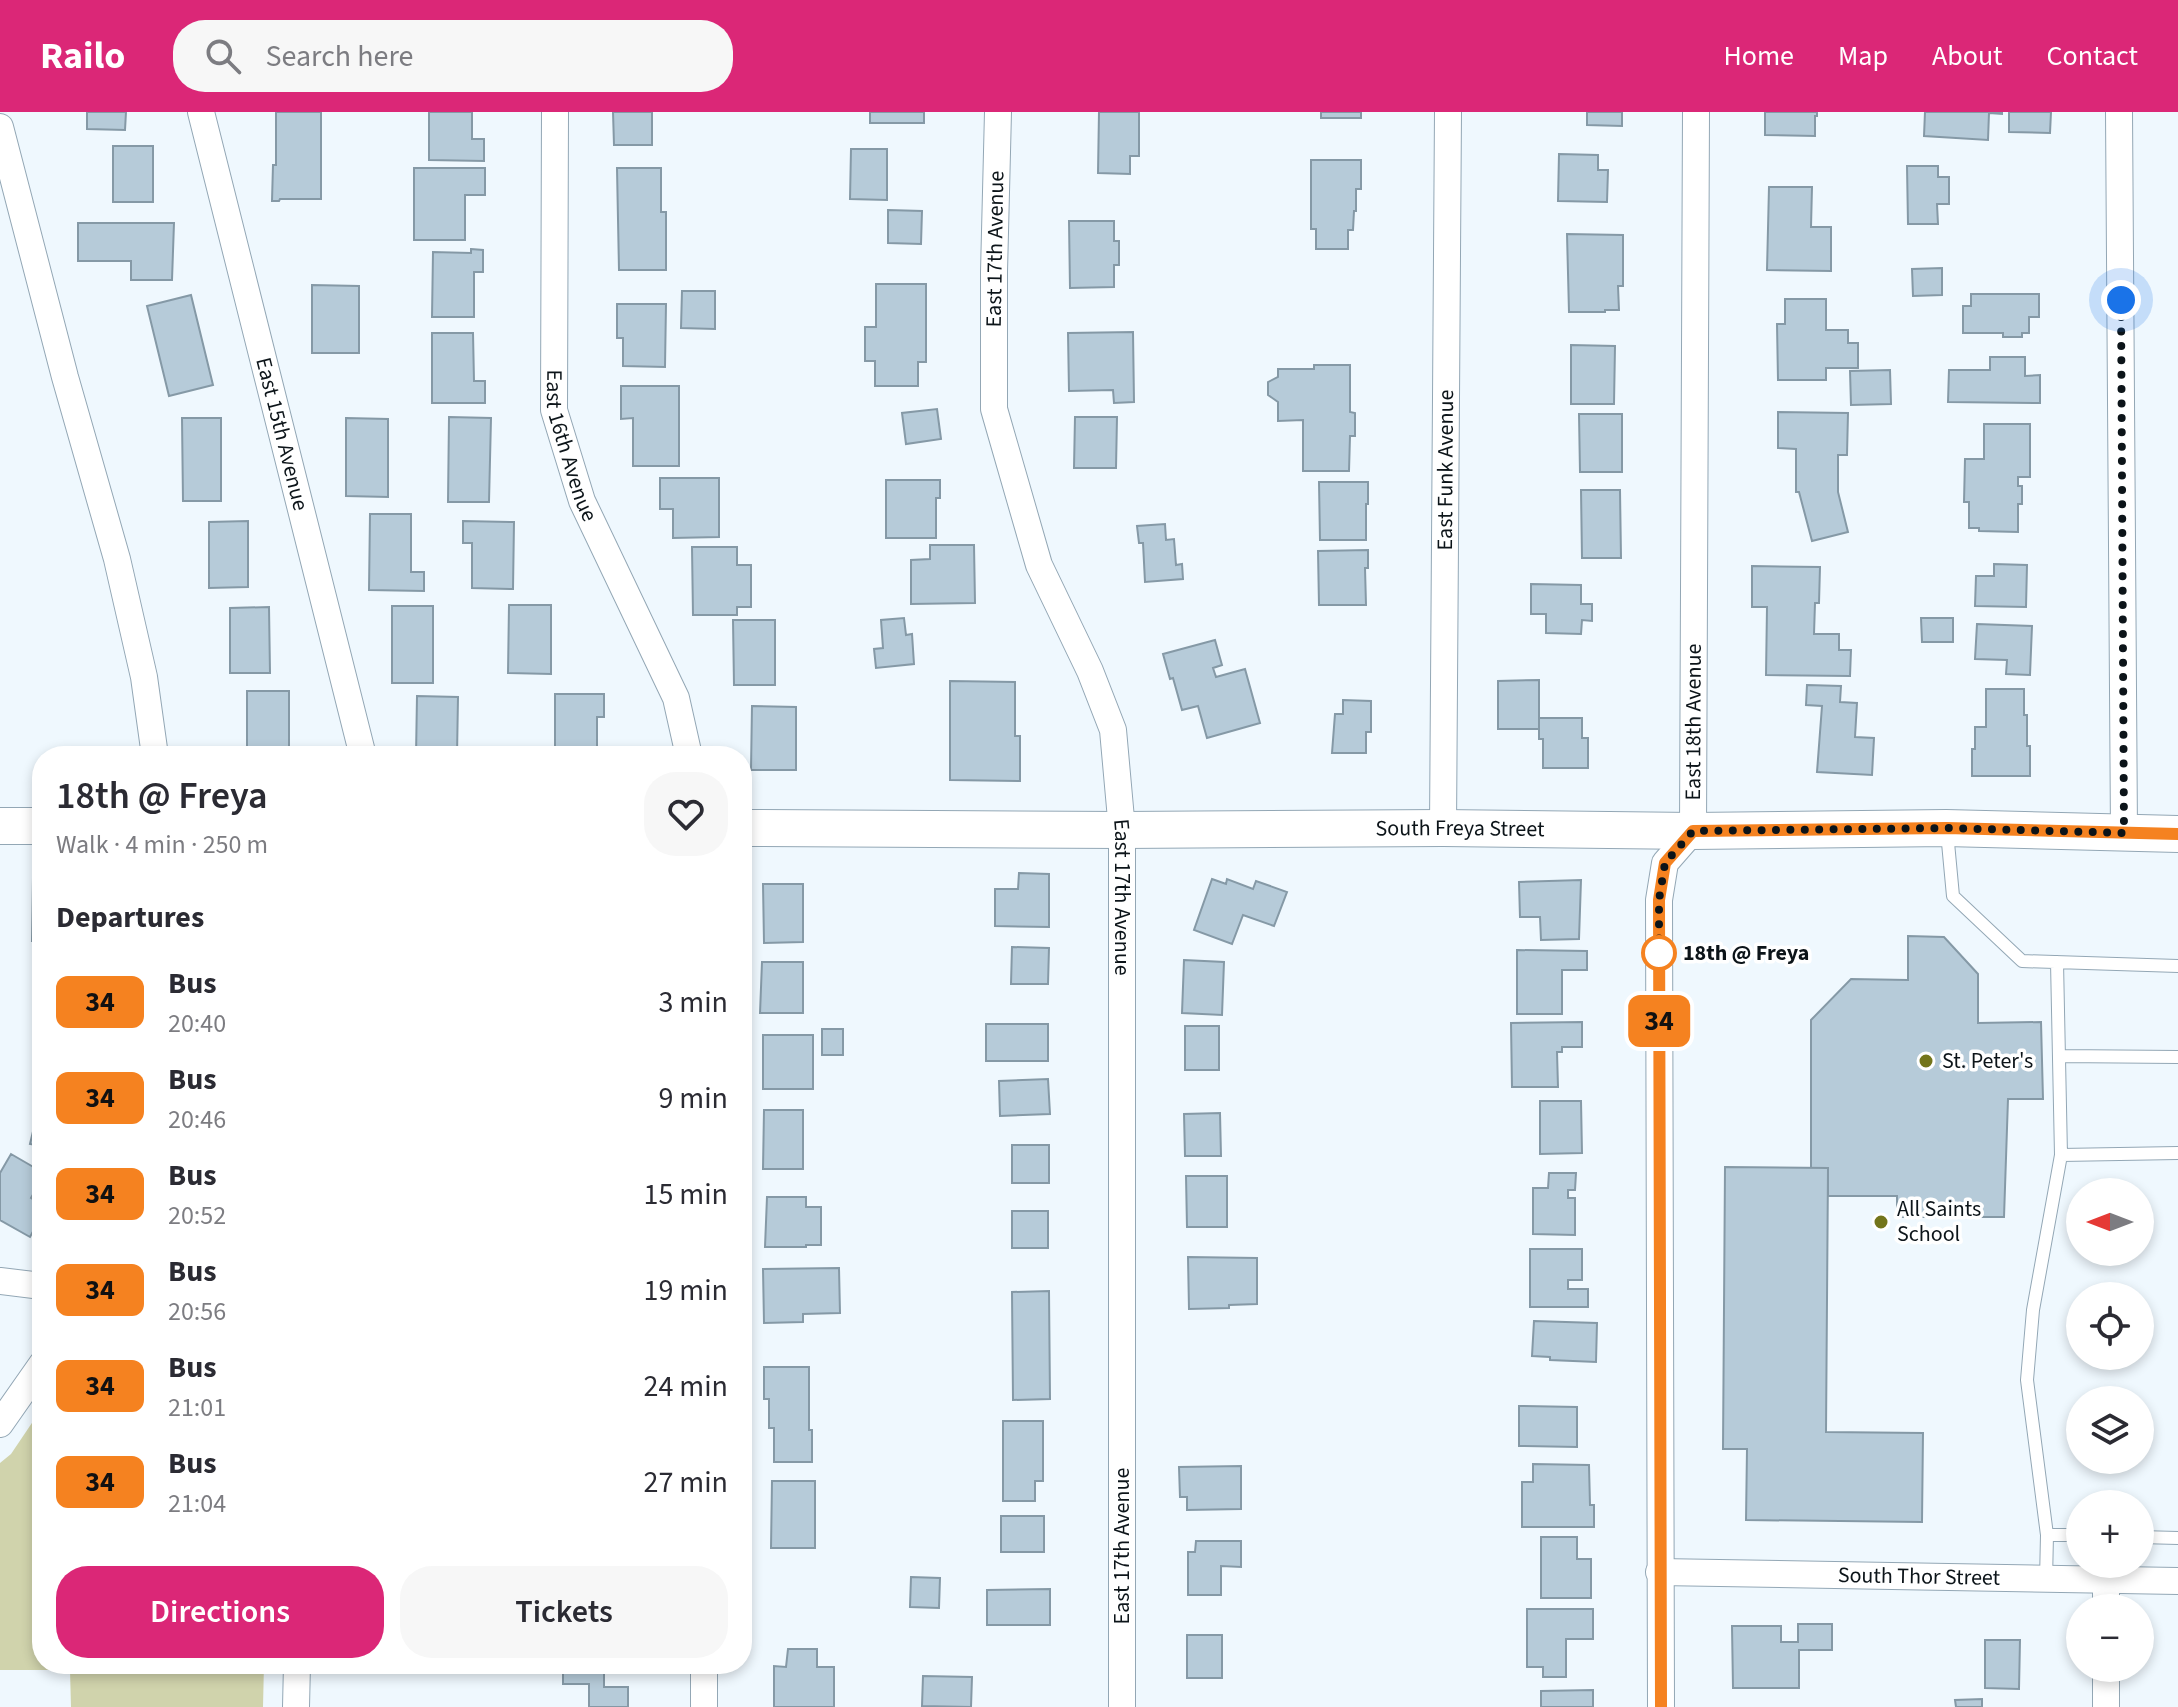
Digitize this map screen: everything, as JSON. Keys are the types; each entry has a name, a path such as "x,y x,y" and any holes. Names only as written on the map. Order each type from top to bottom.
{"main road":[{"path":"0,826 32,826"},
{"name":"South Freya Street","path":"752,828 1693,831 1946,828 2178,834"}],"street":[{"name":"East 15th Avenue","path":"201,112 360,746"},
{"name":"East 16th Avenue","path":"555,112 554,410 582,501 676,698 687,746"},
{"name":"East 17th Avenue","path":"998,112 994,409 1039,565 1090,671 1113,730 1122,830 1122,1707"},
{"name":"East Funk Avenue","path":"1443,828 1448,112"},
{"name":"East 18th Avenue","path":"1661,1707 1659,900 1665,863 1693,831 1696,112"},
{"path":"2119,112 2124,833"},
{"path":"0,127 65,377 117,559 144,677 154,746"},
{"path":"0,1281 32,1285"},
{"path":"0,1424 32,1378"},
{"name":"South Thor Street","path":"1659,1572 2178,1581"},
{"path":"2106,1581 2106,1594"},
{"path":"296,1707 297,1674"},
{"path":"704,1674 704,1707"},
{"path":"2106,1682 2106,1707"}],"lane":[{"path":"1946,828 1953,896 2022,961 2178,966"},
{"path":"2046,1580 2047,1535 2027,1380 2033,1310 2061,1155 2057,962"},
{"path":"2059,1056 2178,1057"},
{"path":"2061,1155 2178,1153"},
{"path":"2047,1535 2066,1535"},
{"path":"2154,1537 2178,1538"}],"green space":[{"path":"32,1423 32,1670 0,1670 0,1463 11,1454"},
{"path":"70,1674 264,1674 263,1707 71,1707"}],"building":[{"path":"87,112 126,112 125,130 87,129"},
{"path":"276,112 321,112 321,199 272,201"},
{"path":"429,112 472,112 472,139 484,139 484,161 429,160"},
{"path":"613,112 652,112 652,145 614,145"},
{"path":"870,112 924,112 924,123 870,123"},
{"path":"1099,112 1139,112 1139,156 1130,156 1130,174 1098,173"},
{"path":"1321,112 1361,112 1361,118 1321,118"},
{"path":"1587,112 1622,112 1622,126 1587,125"},
{"path":"1765,112 1817,112 1815,136 1765,135"},
{"path":"1925,112 2002,112 2002,114 1989,113 1988,140 1924,136"},
{"path":"2009,112 2051,112 2050,133 2009,132"},
{"path":"113,146 153,146 153,202 113,202"},
{"path":"851,149 887,149 887,200 850,199"},
{"path":"1559,154 1598,155 1598,170 1608,170 1607,202 1558,201"},
{"path":"1311,160 1361,160 1361,189 1356,189 1356,211 1353,230 1348,230 1348,249 1316,249 1316,229 1311,229"},
{"path":"1907,166 1938,166 1938,177 1949,177 1949,204 1937,204 1938,224 1908,224"},
{"path":"414,168 485,168 485,195 465,195 465,240 414,240"},
{"path":"617,168 661,168 661,212 666,212 666,270 619,270"},
{"path":"1769,187 1812,187 1811,227 1831,227 1831,271 1767,270"},
{"path":"888,210 922,211 921,244 888,243"},
{"path":"1069,221 1114,221 1114,241 1119,241 1119,265 1114,265 1114,287 1070,288"},
{"path":"78,223 174,223 172,280 131,280 131,261 78,261"},
{"path":"1567,234 1623,235 1623,286 1618,286 1619,310 1569,312"},
{"path":"471,249 483,250 483,272 474,272 474,317 432,317 433,252 471,253"},
{"path":"1942,268 1942,295 1913,296 1912,269"},
{"path":"876,284 926,284 926,362 918,362 918,386 875,386 875,361 865,361 865,327 876,327"},
{"path":"312,285 359,286 359,353 312,353"},
{"path":"682,291 715,291 715,329 681,328"},
{"path":"1971,294 2039,294 2039,317 2029,317 2029,333 2022,333 2022,337 2003,337 2003,333 1963,333 1963,306 1971,306"},
{"path":"191,295 213,385 169,396 147,306"},
{"path":"1785,299 1826,299 1826,330 1848,330 1848,343 1858,343 1858,368 1826,368 1826,380 1778,380 1777,324 1785,324"},
{"path":"617,304 666,304 665,367 623,366 623,338 617,338"},
{"path":"1133,332 1134,402 1114,403 1113,390 1069,391 1068,333"},
{"path":"432,333 473,333 474,381 485,381 485,403 432,403"},
{"path":"1571,345 1615,346 1614,404 1571,404"},
{"path":"1990,357 2025,357 2025,376 2040,375 2040,403 1948,402 1949,370 1990,370"},
{"path":"1314,365 1350,365 1350,412 1355,413 1355,436 1350,436 1349,471 1303,471 1303,420 1278,421 1278,402 1268,395 1268,382 1278,377 1278,369 1314,369"},
{"path":"1890,370 1891,404 1851,405 1850,371"},
{"path":"621,386 679,386 679,466 633,466 633,418 621,419"},
{"path":"937,409 941,439 906,444 902,413"},
{"path":"1778,412 1848,413 1847,455 1838,455 1838,492 1848,532 1812,541 1799,492 1796,492 1796,449 1778,448"},
{"path":"1579,414 1622,414 1622,472 1580,472"},
{"path":"449,417 491,418 489,502 448,502"},
{"path":"1075,417 1117,417 1116,468 1074,468"},
{"path":"182,418 221,418 221,501 183,501"},
{"path":"346,418 388,419 388,497 346,496"},
{"path":"1984,424 2030,424 2030,477 2018,477 2018,486 2022,486 2022,504 2018,504 2018,532 1969,528 1969,502 1964,502 1965,459 1984,459"},
{"path":"660,478 719,478 719,537 673,538 673,509 660,509"},
{"path":"886,480 940,480 940,498 936,498 936,538 886,538"},
{"path":"1319,482 1368,482 1366,540 1320,540"},
{"path":"1581,490 1620,490 1621,558 1582,558"},
{"path":"370,514 411,514 411,572 424,572 424,591 369,590"},
{"path":"248,521 248,587 209,588 209,522"},
{"path":"463,521 514,522 513,589 472,588 472,543 463,543"},
{"path":"1165,524 1166,540 1174,539 1176,565 1182,564 1183,579 1145,582 1143,543 1139,543 1137,526"},
{"path":"930,545 974,545 975,603 911,604 911,560 930,559"},
{"path":"692,547 737,547 737,565 751,565 751,607 737,607 737,615 693,615"},
{"path":"1368,550 1366,605 1319,605 1318,551"},
{"path":"1994,564 2027,565 2026,607 1975,606 1976,576 1994,576"},
{"path":"1752,566 1820,567 1814,634 1839,634 1839,650 1851,650 1850,676 1766,675 1767,607 1752,607"},
{"path":"1531,584 1581,585 1581,604 1592,604 1592,621 1582,620 1581,634 1546,633 1546,614 1531,614"},
{"path":"509,605 551,605 551,674 508,673"},
{"path":"392,606 433,606 433,683 392,683"},
{"path":"269,607 270,673 230,673 230,608"},
{"path":"904,618 906,635 912,634 914,664 876,668 874,649 883,648 881,620"},
{"path":"1921,618 1953,618 1953,642 1922,642"},
{"path":"733,620 775,620 775,685 734,685"},
{"path":"1977,624 2032,626 2030,675 2006,674 2007,660 1975,659"},
{"path":"1215,640 1222,665 1213,668 1216,677 1245,669 1260,723 1207,738 1198,706 1182,710 1163,654"},
{"path":"1539,680 1539,729 1498,729 1498,681"},
{"path":"950,681 1015,682 1015,736 1020,736 1020,781 950,780"},
{"path":"1807,685 1841,686 1840,702 1857,703 1855,737 1874,738 1872,775 1817,772 1822,706 1806,705"},
{"path":"1986,689 2024,689 2030,776 1972,776 1975,727 1986,727"},
{"path":"247,691 289,691 289,746 247,746"},
{"path":"555,694 604,694 604,717 597,717 597,746 555,746"},
{"path":"417,696 458,697 457,746 416,746"},
{"path":"1343,700 1371,701 1371,732 1366,732 1366,753 1332,753 1335,714 1343,714"},
{"path":"752,706 796,707 796,770 752,770"},
{"path":"1539,718 1582,718 1582,738 1588,738 1588,768 1543,768"},
{"path":"1019,873 1049,874 1049,927 995,926 995,889 1018,889"},
{"path":"1212,879 1226,884 1227,879 1253,889 1256,881 1287,892 1274,926 1243,915 1232,944 1194,930"},
{"path":"1581,880 1579,939 1541,940 1540,917 1520,917 1519,882"},
{"path":"763,884 803,884 803,942 764,943"},
{"name":"St. Peter's","path":"1908,936 1944,937 1978,974 1978,1023 2041,1022 2043,1099 2008,1099 2004,1217 1897,1217 1897,1196 1828,1196 1828,1168 1811,1168 1811,1020 1851,979 1908,980"},
{"path":"1012,947 1049,948 1048,984 1011,984"},
{"path":"1517,950 1587,951 1587,970 1562,970 1562,1014 1517,1014"},
{"path":"1184,960 1224,962 1222,1015 1182,1013"},
{"path":"762,962 803,962 803,1013 760,1013"},
{"path":"1582,1022 1582,1047 1562,1047 1562,1052 1557,1052 1558,1087 1512,1087 1511,1023"},
{"path":"986,1024 1048,1024 1048,1061 986,1061"},
{"path":"1185,1026 1219,1026 1219,1070 1185,1070"},
{"path":"822,1029 843,1029 843,1055 822,1055"},
{"path":"763,1035 813,1035 813,1089 763,1089"},
{"path":"1048,1079 1050,1114 1000,1116 999,1081"},
{"path":"1540,1101 1581,1101 1582,1153 1540,1154"},
{"path":"764,1110 803,1110 803,1169 763,1169"},
{"path":"1220,1113 1221,1156 1185,1156 1184,1114"},
{"path":"1012,1145 1049,1145 1049,1183 1012,1183"},
{"path":"11,1154 32,1166 30,1237 0,1220 0,1173"},
{"path":"1725,1167 1828,1168 1826,1432 1923,1433 1922,1522 1746,1520 1747,1449 1723,1449"},
{"path":"1549,1173 1576,1173 1575,1190 1568,1190 1568,1198 1575,1198 1575,1235 1533,1234 1533,1188 1548,1188"},
{"path":"1186,1176 1227,1176 1227,1227 1187,1227"},
{"path":"767,1197 806,1197 806,1207 821,1207 821,1245 765,1247"},
{"path":"1012,1211 1048,1211 1048,1248 1012,1248"},
{"path":"1530,1249 1582,1249 1582,1280 1568,1280 1568,1289 1588,1289 1588,1307 1530,1307"},
{"path":"1188,1257 1257,1258 1257,1304 1189,1309"},
{"path":"839,1268 840,1313 803,1314 803,1322 764,1323 763,1269"},
{"path":"1049,1291 1050,1399 1013,1400 1012,1292"},
{"path":"1534,1321 1597,1323 1596,1362 1532,1356"},
{"path":"764,1367 809,1367 812,1462 774,1462 774,1428 769,1428 769,1399 764,1399"},
{"path":"1519,1406 1577,1407 1577,1447 1519,1446"},
{"path":"1003,1421 1043,1421 1043,1481 1035,1481 1035,1501 1003,1501"},
{"path":"1533,1464 1589,1465 1594,1527 1522,1527 1522,1482 1533,1482"},
{"path":"1241,1466 1241,1509 1187,1510 1187,1497 1180,1497 1179,1467"},
{"path":"772,1481 815,1481 815,1548 771,1548"},
{"path":"1001,1516 1044,1516 1044,1552 1001,1552"},
{"path":"1541,1537 1577,1537 1577,1559 1591,1559 1591,1598 1541,1598"},
{"path":"1196,1541 1241,1541 1241,1567 1221,1566 1221,1595 1188,1595 1188,1552 1195,1552"},
{"path":"911,1577 940,1578 939,1608 910,1607"},
{"path":"1050,1589 1050,1625 987,1625 987,1590"},
{"path":"1527,1609 1593,1609 1593,1639 1566,1639 1566,1677 1543,1677 1543,1667 1527,1667"},
{"path":"1798,1624 1832,1624 1832,1650 1799,1650 1799,1688 1733,1688 1732,1626 1781,1626 1781,1642 1798,1642"},
{"path":"1187,1635 1222,1635 1222,1678 1187,1678"},
{"path":"1985,1640 2020,1640 2019,1689 1985,1688"},
{"path":"788,1649 817,1649 817,1667 834,1667 834,1707 774,1707 774,1666 786,1667"},
{"path":"563,1674 604,1674 604,1687 628,1687 628,1707 589,1707 589,1684 563,1684"},
{"path":"923,1676 972,1677 971,1707 922,1706"},
{"path":"1593,1690 1593,1707 1541,1707 1541,1691"},
{"path":"1982,1699 1982,1707 1956,1707 1955,1700"}],"bus line":[{"name":"34","path":"1661,1707 1659,900 1665,863 1693,831 1946,828 2178,834"}],"place":[{"name":"18th @ Freya","path":"1659,953"},
{"name":"St. Peter's","path":"1926,1061"},
{"name":"All Saints School","path":"1881,1222"}],"route":[{"path":"1659,953 1659,900 1665,863 1693,831 1946,828 2124,833 2121,300"}]}
